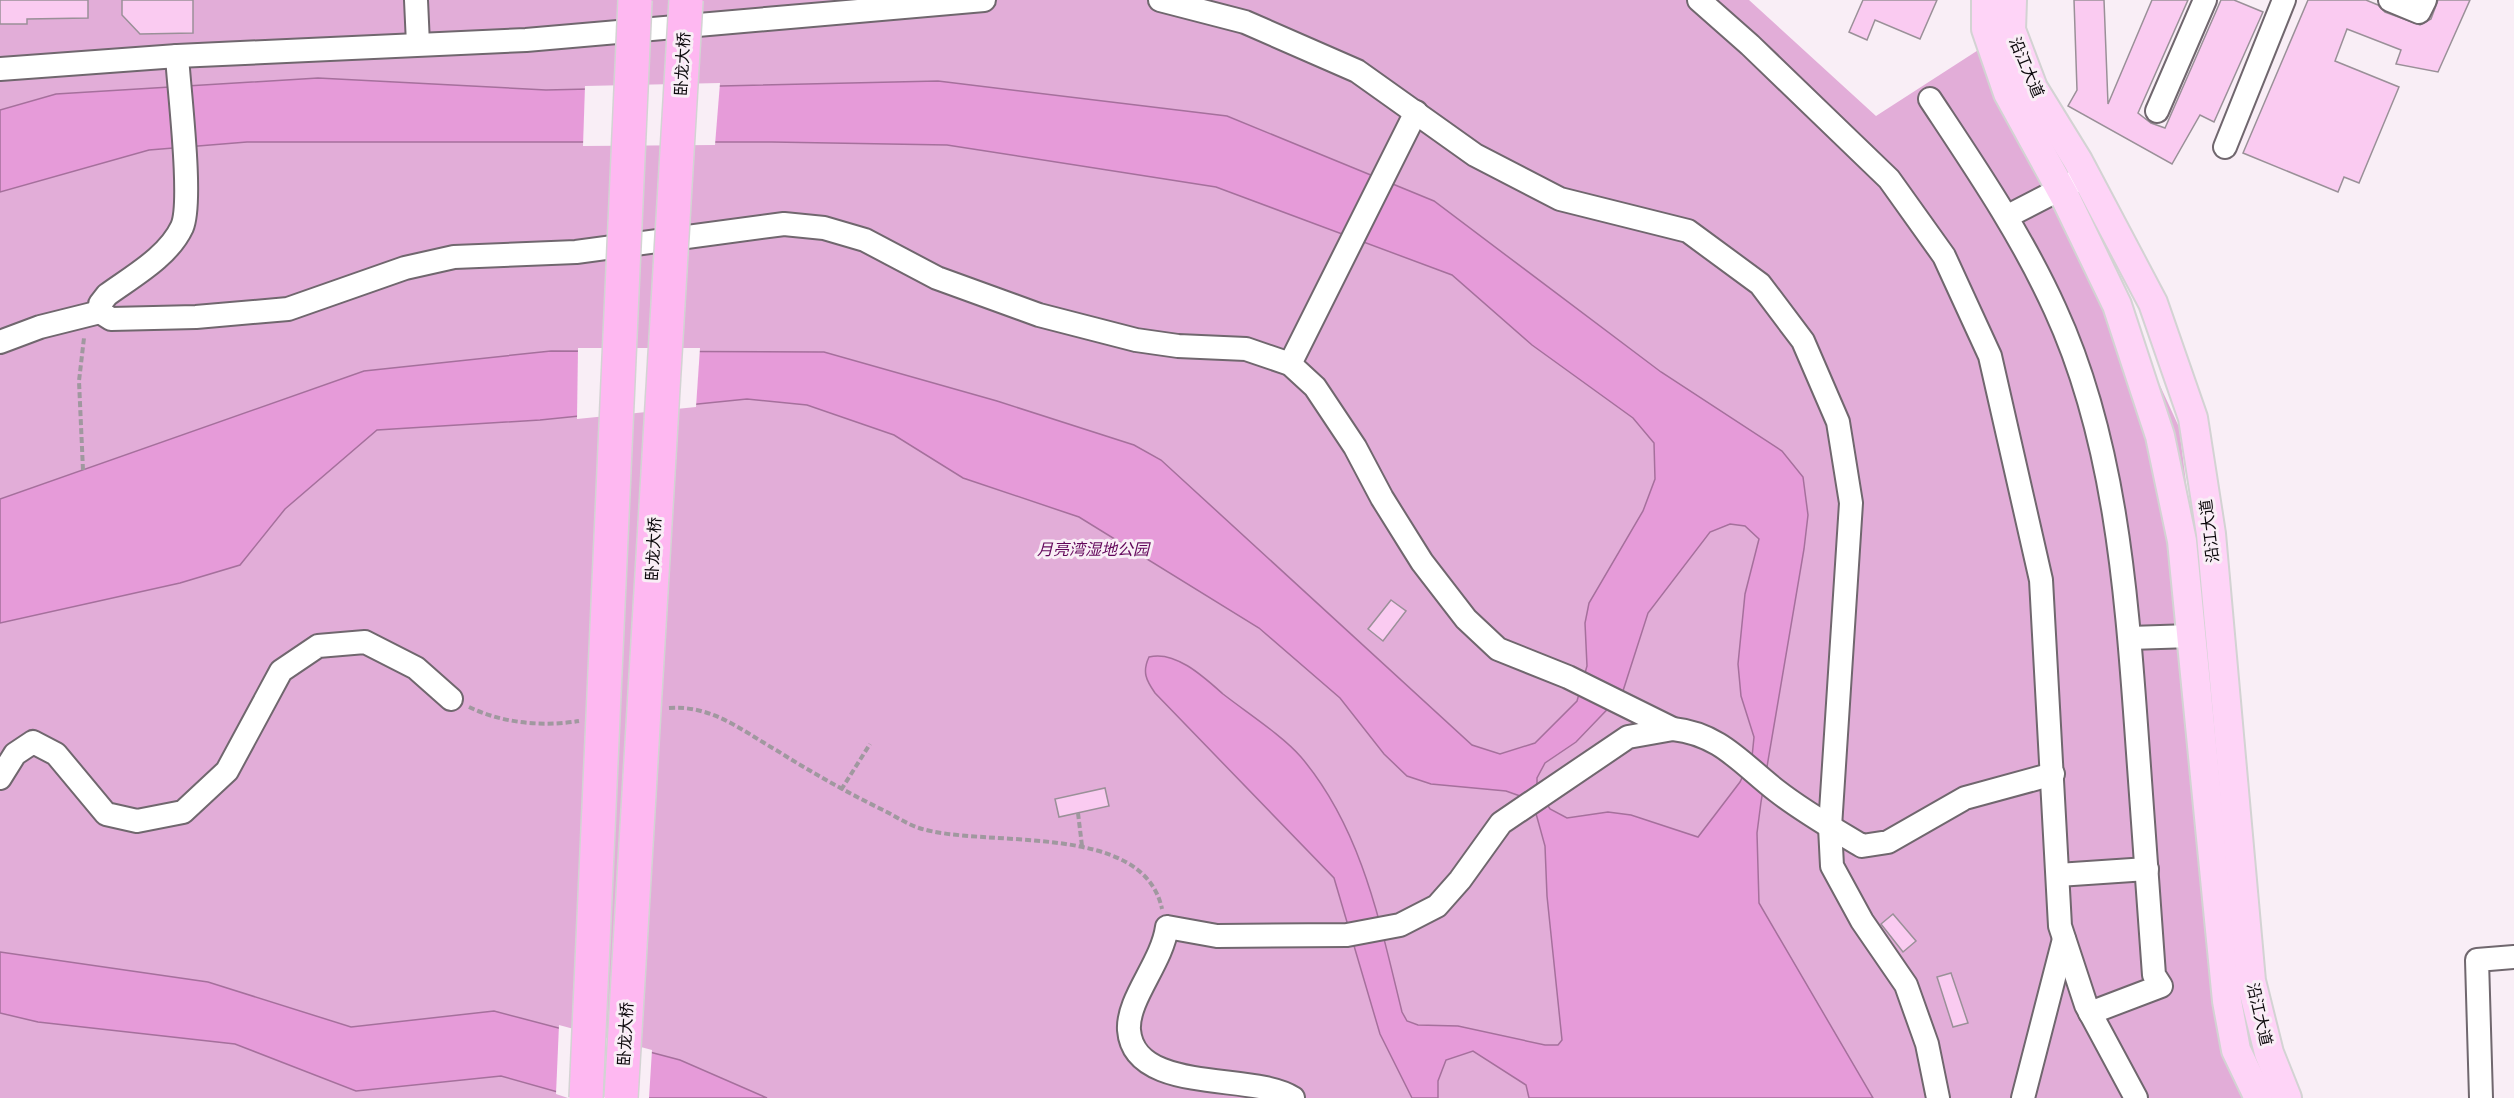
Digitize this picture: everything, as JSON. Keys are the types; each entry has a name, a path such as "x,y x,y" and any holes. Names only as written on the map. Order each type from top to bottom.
{"highway":[{"path":"586,1098 635,0"},
{"name":"卧龙大桥","path":"621,1098 686,0"}],"main road":[{"name":"沿江大道","path":"1986,0 1986,29 2008,93 2060,188 2118,305 2160,435 2182,541 2227,1001 2236,1050 2259,1098"},
{"name":"沿江大道","path":"2012,0 2012,30 2033,88 2086,176 2153,303 2193,418 2211,534 2252,981 2269,1053 2287,1098"}],"street":[{"path":"416,0 418,44"},
{"path":"0,69 177,56 526,40 984,0"},
{"path":"1160,0 1245,22 1357,71 1476,155 1560,199 1688,231 1760,284 1803,341 1838,422 1851,503 1830,827 1832,866 1862,921 1906,985 1928,1044 1938,1098"},
{"path":"1699,0 1750,45 1889,179 1944,256 1990,356 2041,580 2060,926 2090,1013 2136,1098"},
{"path":"2157,111 2205,0"},
{"path":"2226,147 2284,0"},
{"path":"2390,0 2419,12 2425,0"},
{"path":"100,312 100,304 107,295 164,252 182,226 184,161 177,56"},
{"path":"1930,99 2008,216 2056,310 2083,387 2106,472 2118,534 2130,638 2154,975 2161,986 2090,1013"},
{"path":"1290,364 1416,112"},
{"path":"2008,216 2086,176"},
{"path":"0,342 40,327 100,312 111,319 196,317 288,309 405,268 454,256 576,252 784,224 824,228 865,240 937,278 1039,315 1136,340 1178,346 1246,349 1290,364 1315,387 1355,447 1382,498 1422,562 1466,619 1498,649 1568,677 1621,706 1673,729"},
{"path":"2130,638 2191,636"},
{"path":"0,778 15,754 33,742 56,754 106,814 137,821 183,812 227,771 281,671 318,646 365,642 416,668 451,699"},
{"path":"1293,1098 1255,1085 1170,1073 1149,1064 1135,1047 1129,1030 1132,1012 1157,962 1167,927 1217,936 1347,935 1400,926 1437,906 1460,880 1501,823 1628,737 1673,729 1692,731 1709,737 1741,759 1778,791 1830,827 1863,846 1888,842 1965,798 2053,774"},
{"path":"2058,875 2147,870"},
{"path":"2023,1098 2064,939"},
{"path":"2481,1098 2477,960 2514,957"}],"path":[{"path":"83,470 79,381 82,342 100,312"},
{"path":"451,699 493,719 558,725 590,720"},
{"path":"665,709 688,707 740,725 841,790 919,828 975,837 1082,846 1115,854 1146,878 1161,902 1167,927"},
{"path":"841,790 870,744"},
{"path":"1078,813 1082,846"}],"green space":[{"name":"月亮湾湿地公园","path":"0,0 1749,0 1876,116 2000,36 2179,427 2225,792 2252,1052 2273,1098 0,1098"}],"shaded area":[{"path":"318,78 546,90 938,81 1227,116 1434,201 1661,372 1782,451 1803,477 1808,515 1804,549 1757,833 1759,903 1873,1098 1529,1098 1526,1085 1473,1051 1446,1060 1438,1081 1438,1098 1412,1098 1380,1034 1334,878 1155,693 1146,676 1149,657 1169,657 1189,666 1284,741 1301,757 1322,785 1354,846 1366,878 1386,945 1402,1012 1407,1021 1418,1025 1458,1026 1545,1045 1558,1045 1562,1040 1547,896 1545,846 1535,810 1520,796 1506,791 1431,784 1407,776 1384,754 1340,698 1259,628 1079,517 963,478 894,435 807,405 747,399 540,420 377,430 285,509 240,565 180,583 0,623 0,499 364,371 551,351 824,352 997,401 1134,445 1161,460 1472,745 1500,754 1535,743 1577,701 1587,666 1585,623 1589,603 1643,511 1655,479 1654,443 1633,418 1532,345 1452,275 1216,187 947,145 772,142 247,142 149,150 0,192 0,110 56,94","holes":["1730,524 1745,526 1759,539 1745,594 1738,664 1741,696 1754,737 1752,757 1740,782 1698,837 1631,815 1608,812 1567,818 1550,809 1537,789 1537,778 1545,763 1576,742 1622,694 1648,613 1710,532"]},
{"path":"0,952 208,982 351,1027 494,1011 680,1060 767,1098 579,1098 501,1076 356,1091 235,1044 38,1022 0,1013"}],"pier":[{"path":"720,83 715,145 583,146 585,86"},
{"path":"578,348 700,348 696,407 577,419"},
{"path":"559,1025 652,1050 649,1098 568,1098 556,1094"}],"building":[{"path":"0,0 88,0 88,18 27,19 27,24 0,24"},
{"path":"122,0 193,0 193,33 140,34 122,15"},
{"path":"1863,0 1937,0 1920,39 1875,20 1867,40 1849,32"},
{"path":"2074,0 2104,0 2108,104 2152,0 2188,0 2138,113 2151,123 2165,128 2221,0 2234,0 2263,12 2214,122 2200,115 2172,164 2068,106 2077,90"},
{"path":"2308,0 2366,0 2378,5 2385,12 2420,25 2431,19 2438,0 2470,0 2438,72 2396,64 2401,50 2347,29 2335,61 2399,87 2359,183 2344,177 2338,192 2243,153"},
{"path":"1391,600 1406,611 1383,641 1368,629"},
{"path":"1105,788 1109,806 1059,817 1055,799"},
{"path":"1893,914 1916,941 1903,952 1881,924"},
{"path":"1951,973 1968,1023 1953,1027 1937,977"}]}
